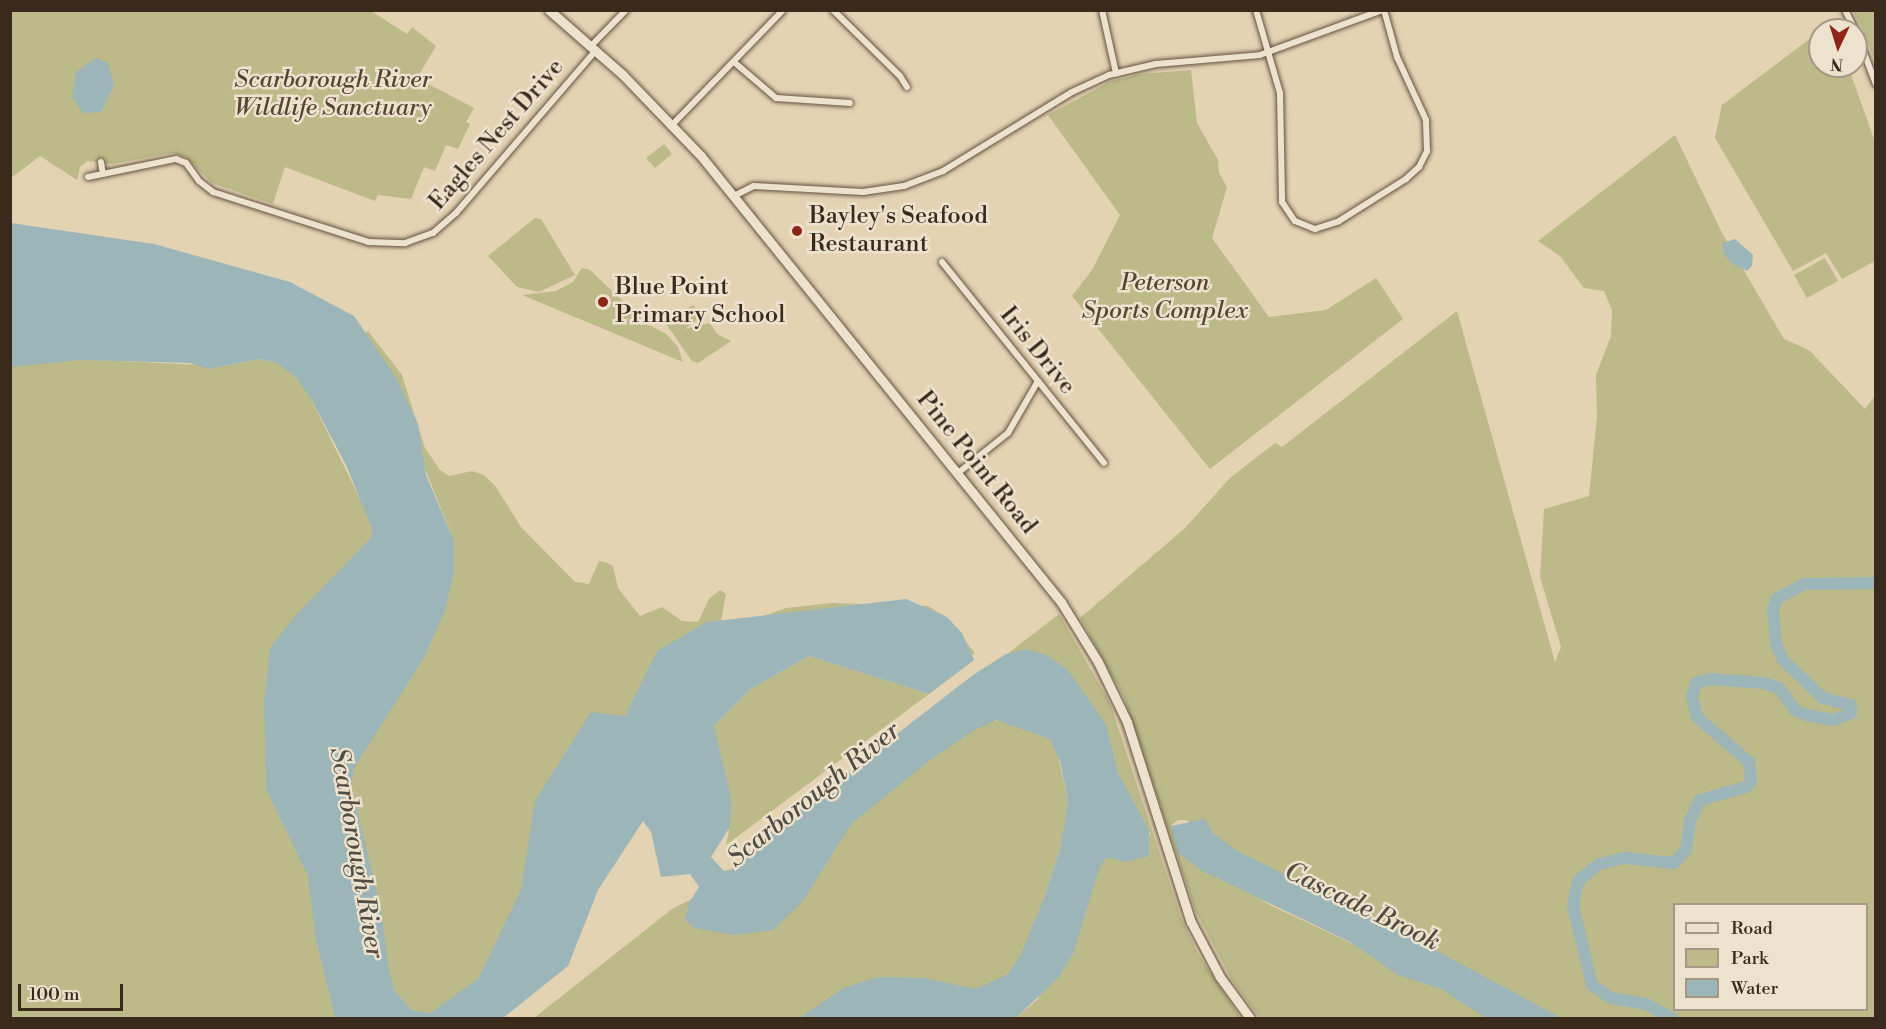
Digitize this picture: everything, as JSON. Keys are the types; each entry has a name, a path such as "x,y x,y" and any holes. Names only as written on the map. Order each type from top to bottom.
{"main road":[{"name":"Pine Point Road","path":"549,10 594,48 673,124 734,196 1061,602 1098,662 1127,722 1191,922 1220,977 1250,1018"}],"street":[{"name":"Eagles Nest Drive","path":"103,174 176,159 186,163 199,181 213,192 369,242 391,244 417,240 433,233 456,213 626,10"},
{"path":"673,124 783,10"},
{"path":"833,10 900,76 907,87"},
{"path":"1102,10 1116,73"},
{"path":"734,196 753,186 863,192 912,184 943,171 1072,92 1116,73 1156,64 1230,60 1270,53 1383,10 1401,67 1424,115 1427,151 1419,167 1406,178 1324,228 1298,224 1282,202 1280,93 1270,53 1256,10"},
{"path":"734,62 776,98 850,103"},
{"path":"1868,64 1875,84"},
{"path":"88,177 103,174 101,162"},
{"name":"Iris Drive","path":"942,262 1104,463"},
{"path":"958,473 1008,432 1038,381"}],"green space":[{"name":"Scarborough River Wildlife Sanctuary","path":"11,11 371,11 407,34 412,27 436,46 417,78 474,108 466,122 470,124 458,149 446,145 435,171 424,167 411,199 378,195 375,201 285,167 273,204 212,183 186,157 172,153 112,164 87,161 80,167 77,180 40,156 11,178"},
{"path":"1853,11 1875,11 1875,61 1868,43 1868,18 1857,18"},
{"path":"1808,40 1808,78 1852,78 1875,142 1875,261 1842,279 1826,253 1793,271 1715,138 1722,105"},
{"name":"Peterson Sports Complex","path":"1191,70 1197,123 1218,160 1219,173 1227,187 1212,238 1269,317 1326,310 1376,278 1403,319 1210,469 1072,296 1092,270 1120,215 1048,115 1111,81 1141,74"},
{"path":"1675,135 1722,233 1784,339 1809,350 1865,409 1875,396 1875,1018 1560,1018 1375,919 1270,873 1186,820 1178,820 1172,825 1175,842 1195,866 1214,871 1270,905 1432,981 1492,1018 1260,1018 1232,980 1196,912 1124,697 1080,618 1185,528 1230,478 1275,443 1282,447 1457,311 1555,662 1561,647 1540,577 1544,509 1589,496 1597,416 1596,375 1611,336 1612,310 1604,291 1584,288 1560,256 1538,241"},
{"path":"664,144 672,154 655,168 646,158"},
{"path":"535,218 541,219 575,275 539,292 517,287 488,256"},
{"path":"1825,258 1838,281 1807,298 1794,275"},
{"path":"582,268 590,270 647,324 666,334 678,347 683,362 522,295 556,291 573,282"},
{"path":"693,305 702,316 685,329 710,323 717,334 731,341 698,363 692,361 664,321"},
{"path":"368,331 402,375 425,448 440,470 449,476 472,471 484,475 496,487 521,527 575,582 589,584 599,561 605,562 613,566 618,588 640,616 662,607 682,621 698,622 709,599 720,590 726,594 721,621 755,619 786,608 832,603 928,606 943,615 975,653 965,660 836,611 526,892 478,979 442,1010 417,1018 394,990 388,972 346,786 452,536 423,464 360,338"},
{"path":"55,358 224,366 258,359 283,364 305,387 375,529 309,865 321,960 340,1018 11,1018 11,365"},
{"path":"1059,614 1110,703 1181,918 1198,954 1241,1018 1016,1018 1038,999 1098,860 1151,834 1002,658"},
{"path":"809,656 929,694 726,845 729,829 714,726 752,688"},
{"path":"992,720 1036,728 1054,738 1068,800 1065,832 1035,928 1012,972 984,992 801,1018 534,1018 672,909 692,899 686,913 854,817 970,728"}],"water":[{"path":"96,58 108,63 114,86 101,112 83,113 72,97 76,72"},
{"name":"Scarborough River","path":"11,223 154,244 290,282 354,316 395,376 418,424 426,475 454,541 454,573 445,610 425,656 354,768 351,785 381,909 394,990 411,1010 430,1013 478,979 521,890 535,801 591,712 625,716 657,651 707,622 906,599 947,617 962,633 974,660 929,694 809,656 752,688 714,726 731,798 730,827 711,857 724,871 732,869 769,833 973,675 1006,654 1026,649 1046,655 1067,669 1106,724 1118,773 1149,830 1149,856 1125,862 1107,857 1100,866 1073,954 1059,977 1016,1018 800,1018 843,988 878,977 924,978 976,989 1008,974 1021,954 1045,896 1061,845 1068,800 1060,761 1050,739 996,720 971,732 929,761 851,824 803,901 773,930 734,935 695,928 685,920 689,903 699,887 690,874 661,877 651,832 643,821 598,890 568,966 503,1018 335,1018 315,935 308,876 266,789 264,702 270,648 296,615 369,540 373,531 347,467 311,399 296,377 277,363 258,359 209,369 190,363 80,360 11,367"},
{"path":"1735,239 1753,255 1752,266 1747,271 1731,263 1723,253 1723,243"},
{"path":"1205,819 1213,833 1237,851 1404,933 1561,1018 1486,1018 1441,989 1398,975 1350,942 1202,871 1178,853 1171,826"}],"waterway":[{"name":"Cascade Brook","path":"1672,1018 1646,1004 1611,998 1592,985 1573,906 1578,881 1599,864 1625,858 1674,863 1686,850 1690,821 1700,800 1746,787 1751,782 1749,762 1697,717 1692,697 1696,683 1710,679 1764,683 1779,688 1795,710 1806,715 1834,720 1851,713 1851,705 1823,698 1783,660 1776,644 1773,610 1777,599 1804,584 1876,583"}],"place":[{"name":"Bayley's Seafood Restaurant","path":"797,231"},
{"name":"Blue Point Primary School","path":"603,302"}]}
